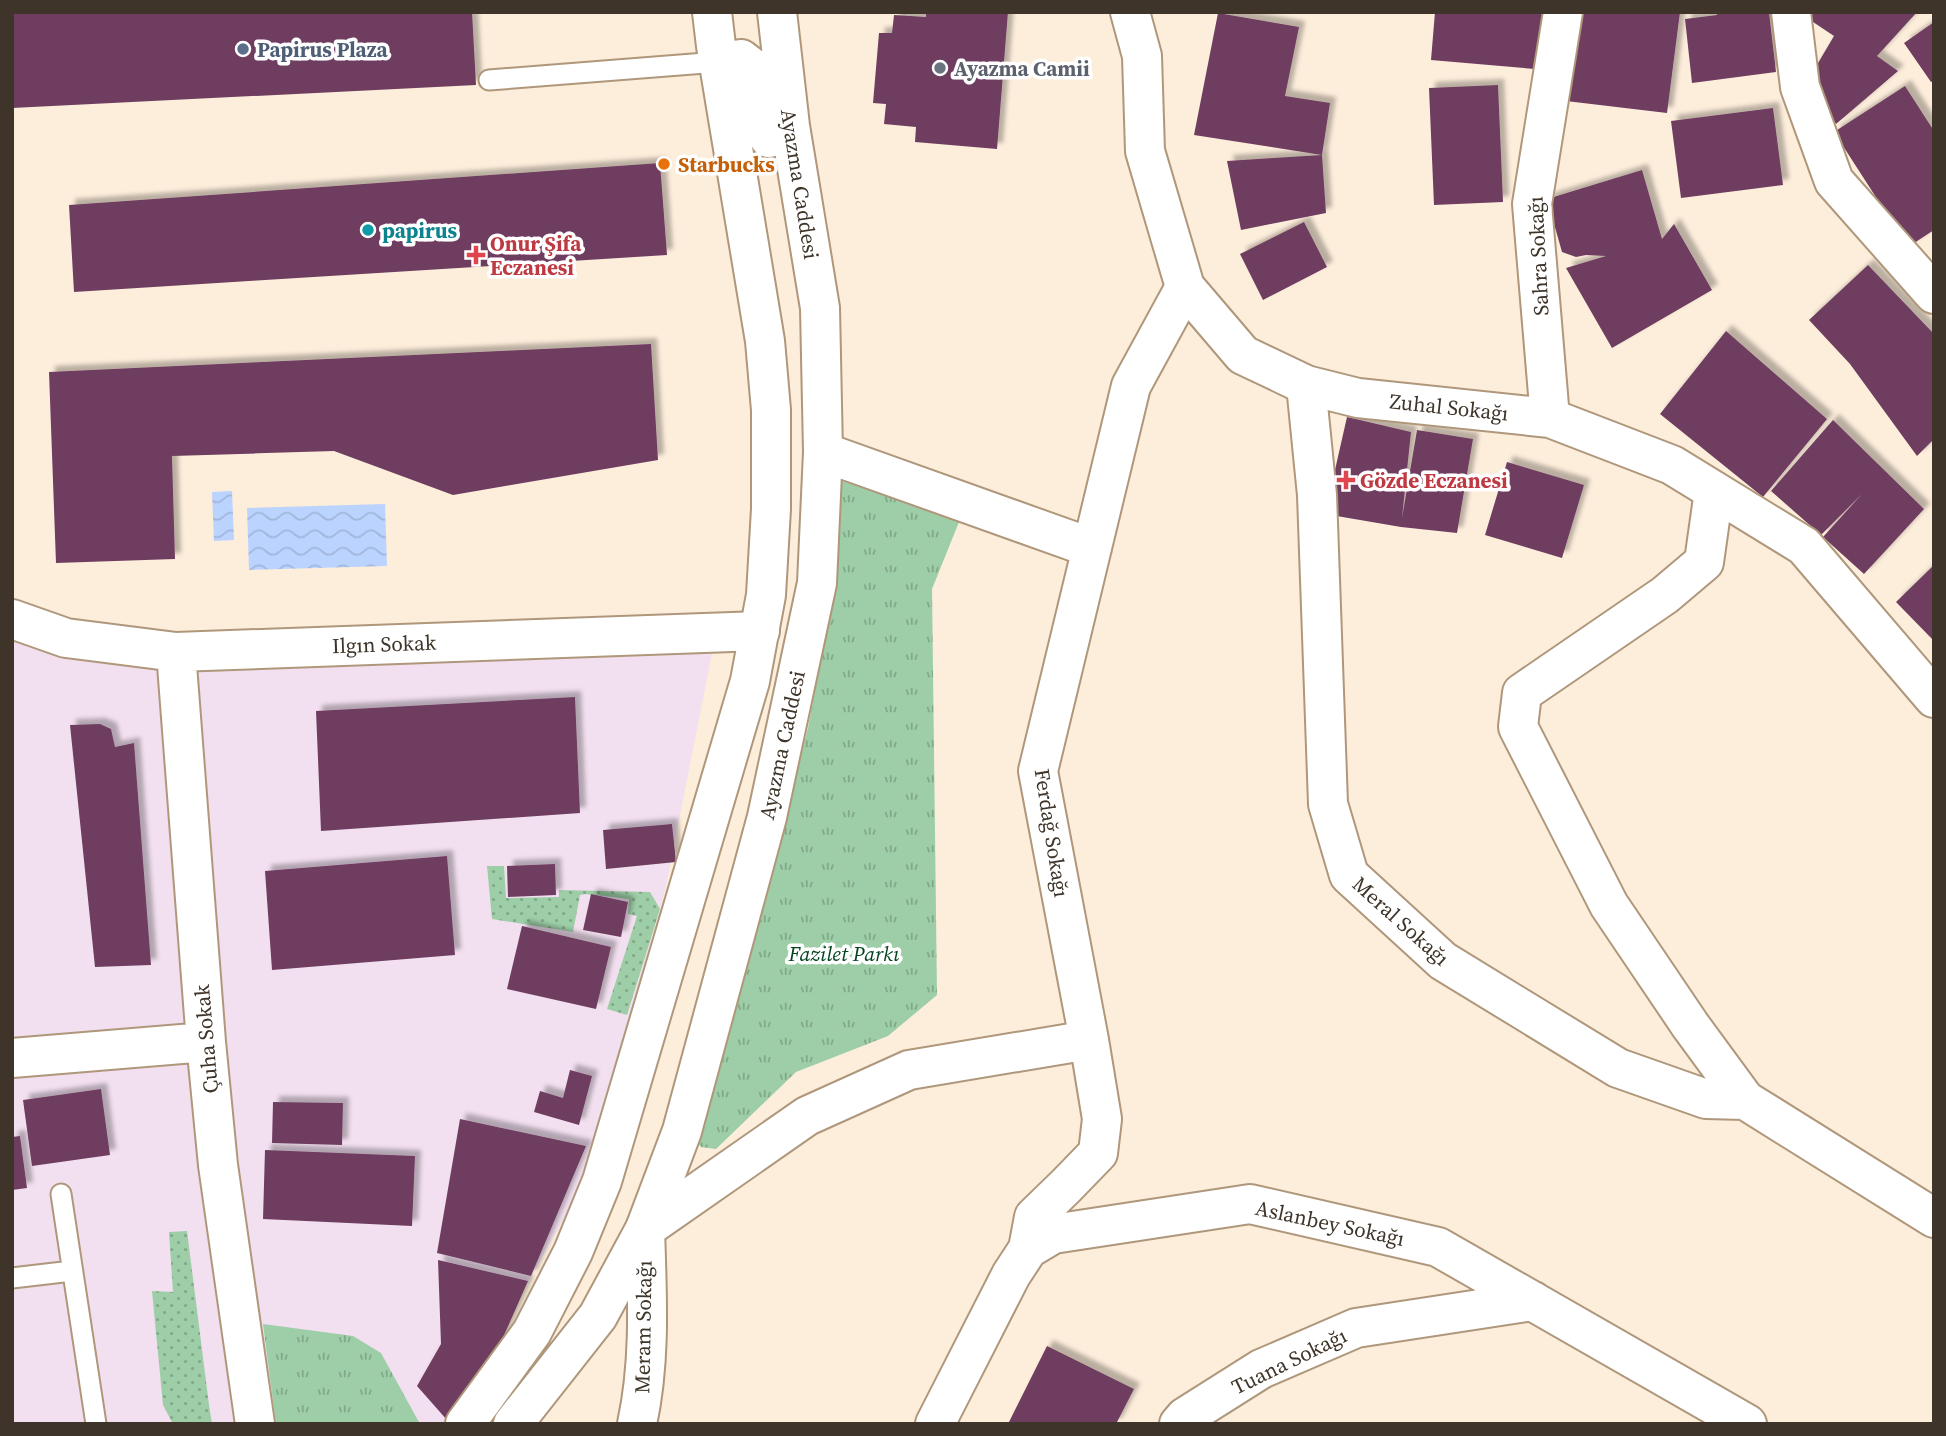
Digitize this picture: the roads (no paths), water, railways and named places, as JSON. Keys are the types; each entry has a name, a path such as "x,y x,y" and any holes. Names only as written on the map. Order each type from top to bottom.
{"street":[{"path":"465,1424 532,1332 573,1252 602,1181 750,681 760,632 766,595 771,509 771,410 765,341 712,12"},
{"name":"Ayazma Caddesi","path":"513,1424 598,1316 645,1229 682,1131 767,817 817,583 822,452 820,308 790,126 777,12"},
{"name":"Zuhal Sokağı","path":"1130,12 1142,56 1145,150 1185,287 1243,355 1306,385 1358,398 1550,418 1672,465 1804,546 1934,698"},
{"name":"Sahra Sokağı","path":"1550,418 1532,204 1563,12"},
{"path":"1791,12 1800,87 1835,181 1934,294"},
{"path":"719,62 741,59 754,69 772,159 802,196"},
{"name":"Ferdağ Sokağı","path":"1028,1249 1034,1217 1098,1153 1102,1119 1038,771 1131,386 1185,287"},
{"name":"Meral Sokağı","path":"1306,385 1317,495 1328,804 1349,875 1443,961 1618,1068 1706,1099 1745,1100"},
{"path":"822,452 1092,548"},
{"path":"1714,491 1704,562 1665,596 1522,693 1518,727 1609,905 1690,1025 1745,1100 1934,1218"},
{"name":"Ilgın Sokak","path":"12,619 66,638 176,652 760,632"},
{"name":"Çuha Sokak","path":"176,652 206,1042 220,1178 256,1424"},
{"path":"645,1229 807,1116 909,1070 1089,1040"},
{"path":"12,1058 206,1042"},
{"name":"Aslanbey Sokağı","path":"1028,1249 1053,1234 1250,1204 1438,1247 1747,1424"},
{"name":"Meram Sokağı","path":"637,1424 643,1398 648,1330 645,1229"},
{"path":"935,1424 1011,1275 1028,1249"},
{"name":"Tuana Sokağı","path":"1179,1424 1185,1417 1261,1369 1356,1328 1533,1301"}],"lane":[{"path":"489,80 719,62"},
{"path":"61,1194 96,1424"},
{"path":"12,1278 72,1271"}],"water":[{"path":"232,491 234,540 214,541 212,492"},
{"path":"385,504 387,566 249,570 247,508"}],"place":[{"name":"Papirus Plaza","path":"243,49"},
{"name":"Ayazma Camii","path":"940,68"},
{"name":"Starbucks","path":"664,164"},
{"name":"papirus","path":"368,230"},
{"name":"Onur Şifa Eczanesi","path":"476,255"},
{"name":"Gözde Eczanesi","path":"1346,480"}],"park label":[{"name":"Fazilet Parkı","path":"844,953"}]}
